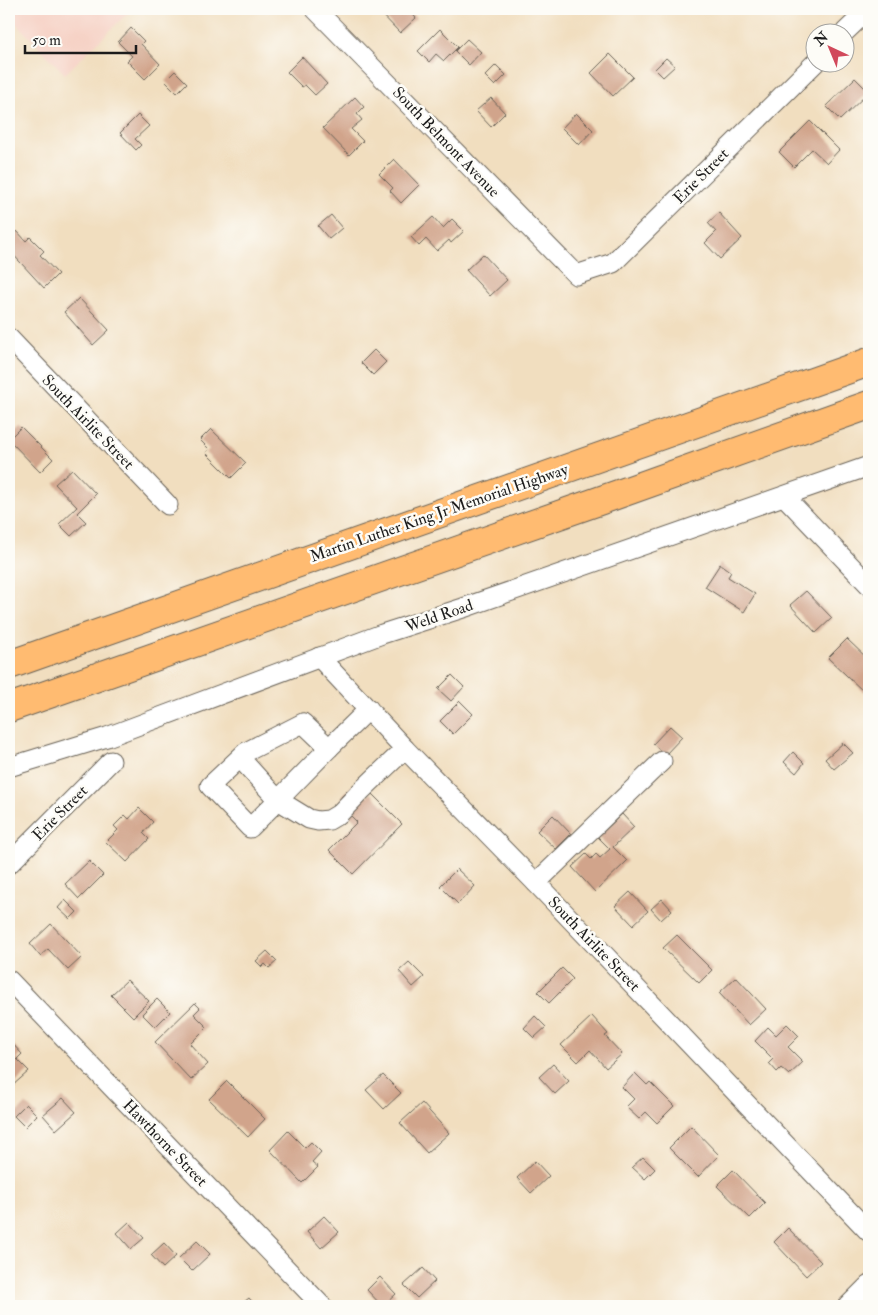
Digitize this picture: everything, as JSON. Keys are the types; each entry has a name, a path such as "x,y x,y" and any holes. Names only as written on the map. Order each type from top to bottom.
{"highway":[{"name":"Martin Luther King Jr Memorial Highway","path":"9,665 869,362"},
{"path":"9,708 869,405"}],"street":[{"name":"South Belmont Avenue","path":"315,9 576,275"},
{"path":"855,22 869,9"},
{"name":"Erie Street","path":"576,275 613,262 806,72"},
{"name":"South Airlite Street","path":"9,338 168,505"},
{"name":"Weld Road","path":"9,767 107,737 382,634 869,466"},
{"path":"784,496 869,586"},
{"name":"South Airlite Street","path":"319,657 869,1232"},
{"path":"329,748 303,723 246,752 210,786 250,828 369,709"},
{"path":"240,758 278,800 309,819 318,821 329,820 338,814 405,749"},
{"name":"Erie Street","path":"9,864 111,761"},
{"path":"536,883 662,761"},
{"name":"Hawthorne Street","path":"9,980 322,1306"},
{"path":"848,1306 869,1285"}],"shaded area":[{"path":"9,9 132,9 65,74 9,16"}],"building":[{"path":"377,9 395,9 398,12 402,9 408,9 416,18 400,33"},
{"path":"131,28 144,41 141,44 160,64 145,79 127,61 132,56 118,42"},
{"path":"440,29 458,47 444,61 436,54 429,62 418,51"},
{"path":"467,39 481,52 469,65 455,51"},
{"path":"610,54 633,77 613,96 591,73"},
{"path":"302,57 327,84 315,95 305,85 302,87 287,72"},
{"path":"666,58 675,66 663,77 655,69"},
{"path":"496,65 506,75 495,86 485,76"},
{"path":"175,71 187,83 177,93 165,81"},
{"path":"855,78 869,92 840,120 826,106"},
{"path":"355,97 364,107 357,114 362,120 351,129 363,141 349,155 323,128"},
{"path":"491,98 505,113 491,127 476,111"},
{"path":"576,113 593,130 579,145 562,128"},
{"path":"138,115 149,126 135,139 141,145 136,150 120,133"},
{"path":"810,121 839,150 827,163 812,149 794,167 779,152"},
{"path":"394,159 419,185 401,203 390,191 393,188 379,174"},
{"path":"719,213 742,238 720,259 705,243 716,232 708,223"},
{"path":"331,215 342,228 329,239 318,226"},
{"path":"433,217 443,228 452,219 464,231 451,243 449,240 437,251 426,239 419,246 411,237"},
{"path":"17,231 26,241 30,237 44,251 40,255 58,274 44,288 9,250 9,239"},
{"path":"483,254 507,280 490,296 466,270"},
{"path":"79,298 109,330 93,345 64,312"},
{"path":"374,350 386,362 373,375 361,363"},
{"path":"21,427 53,459 40,472 9,440"},
{"path":"211,429 246,463 231,478 206,453 209,449 200,440"},
{"path":"72,469 96,494 77,513 86,522 71,536 59,524 77,507 55,484"},
{"path":"720,564 731,572 728,577 755,594 744,612 705,587"},
{"path":"806,591 832,618 816,633 790,605"},
{"path":"847,639 869,660 869,687 864,692 828,658"},
{"path":"452,675 464,687 451,701 438,689"},
{"path":"460,701 473,714 453,734 440,721"},
{"path":"670,726 682,737 665,755 653,744"},
{"path":"843,743 853,753 834,769 825,759"},
{"path":"793,752 804,763 796,773 784,762"},
{"path":"354,784 367,797 371,793 402,824 353,874 329,850 357,822 349,814 354,809 341,797"},
{"path":"139,808 153,822 143,833 149,839 127,862 106,842 118,830 114,826 125,815 129,819"},
{"path":"622,814 634,827 613,847 627,861 595,892 572,867 586,854 591,859 596,854 600,858 610,849 598,837"},
{"path":"553,815 571,834 556,849 537,831"},
{"path":"89,861 103,875 79,899 65,884"},
{"path":"457,869 475,886 458,904 440,886"},
{"path":"630,892 648,911 633,925 615,906"},
{"path":"662,899 672,910 661,920 651,909"},
{"path":"65,900 77,912 70,919 58,908"},
{"path":"51,924 82,957 68,970 48,949 40,956 30,944"},
{"path":"677,935 712,970 699,983 663,948"},
{"path":"267,951 277,961 269,968 265,964 262,967 256,961"},
{"path":"409,962 424,977 413,987 399,971"},
{"path":"562,968 573,979 549,1003 538,992"},
{"path":"736,977 766,1009 749,1025 719,993"},
{"path":"127,980 149,1001 133,1017 111,995"},
{"path":"157,999 170,1012 155,1027 142,1014"},
{"path":"195,1003 200,1008 194,1014 207,1027 190,1044 208,1064 191,1080 155,1042"},
{"path":"535,1016 546,1027 534,1038 524,1028"},
{"path":"592,1016 608,1034 605,1036 622,1054 606,1068 590,1050 578,1062 561,1045"},
{"path":"787,1024 799,1036 788,1047 803,1062 789,1075 781,1068 777,1072 769,1063 773,1059 755,1041 768,1027 776,1035"},
{"path":"9,1040 22,1054 17,1059 29,1071 12,1086 9,1082"},
{"path":"553,1064 569,1081 555,1094 539,1077"},
{"path":"635,1073 647,1085 650,1082 674,1106 657,1123 646,1112 639,1119 626,1107 634,1099 622,1087"},
{"path":"383,1075 401,1093 384,1109 366,1090"},
{"path":"227,1081 265,1119 248,1137 209,1099"},
{"path":"63,1098 76,1112 56,1130 43,1115"},
{"path":"422,1103 449,1133 427,1153 400,1123"},
{"path":"26,1104 37,1115 25,1127 14,1116"},
{"path":"691,1126 719,1155 698,1177 669,1148"},
{"path":"288,1131 305,1148 311,1142 321,1152 312,1162 318,1167 302,1183 270,1150"},
{"path":"643,1157 655,1169 645,1179 632,1167"},
{"path":"535,1161 549,1176 531,1193 517,1178"},
{"path":"733,1170 765,1203 750,1218 717,1186"},
{"path":"324,1216 339,1232 321,1248 307,1232"},
{"path":"129,1222 144,1238 131,1249 117,1233"},
{"path":"788,1228 821,1262 806,1276 774,1242"},
{"path":"197,1241 210,1254 192,1271 179,1258"},
{"path":"164,1243 176,1256 163,1268 151,1255"},
{"path":"423,1268 435,1281 417,1298 404,1285"},
{"path":"380,1277 396,1294 383,1306 367,1290"},
{"path":"249,1298 256,1306 239,1306"}]}
